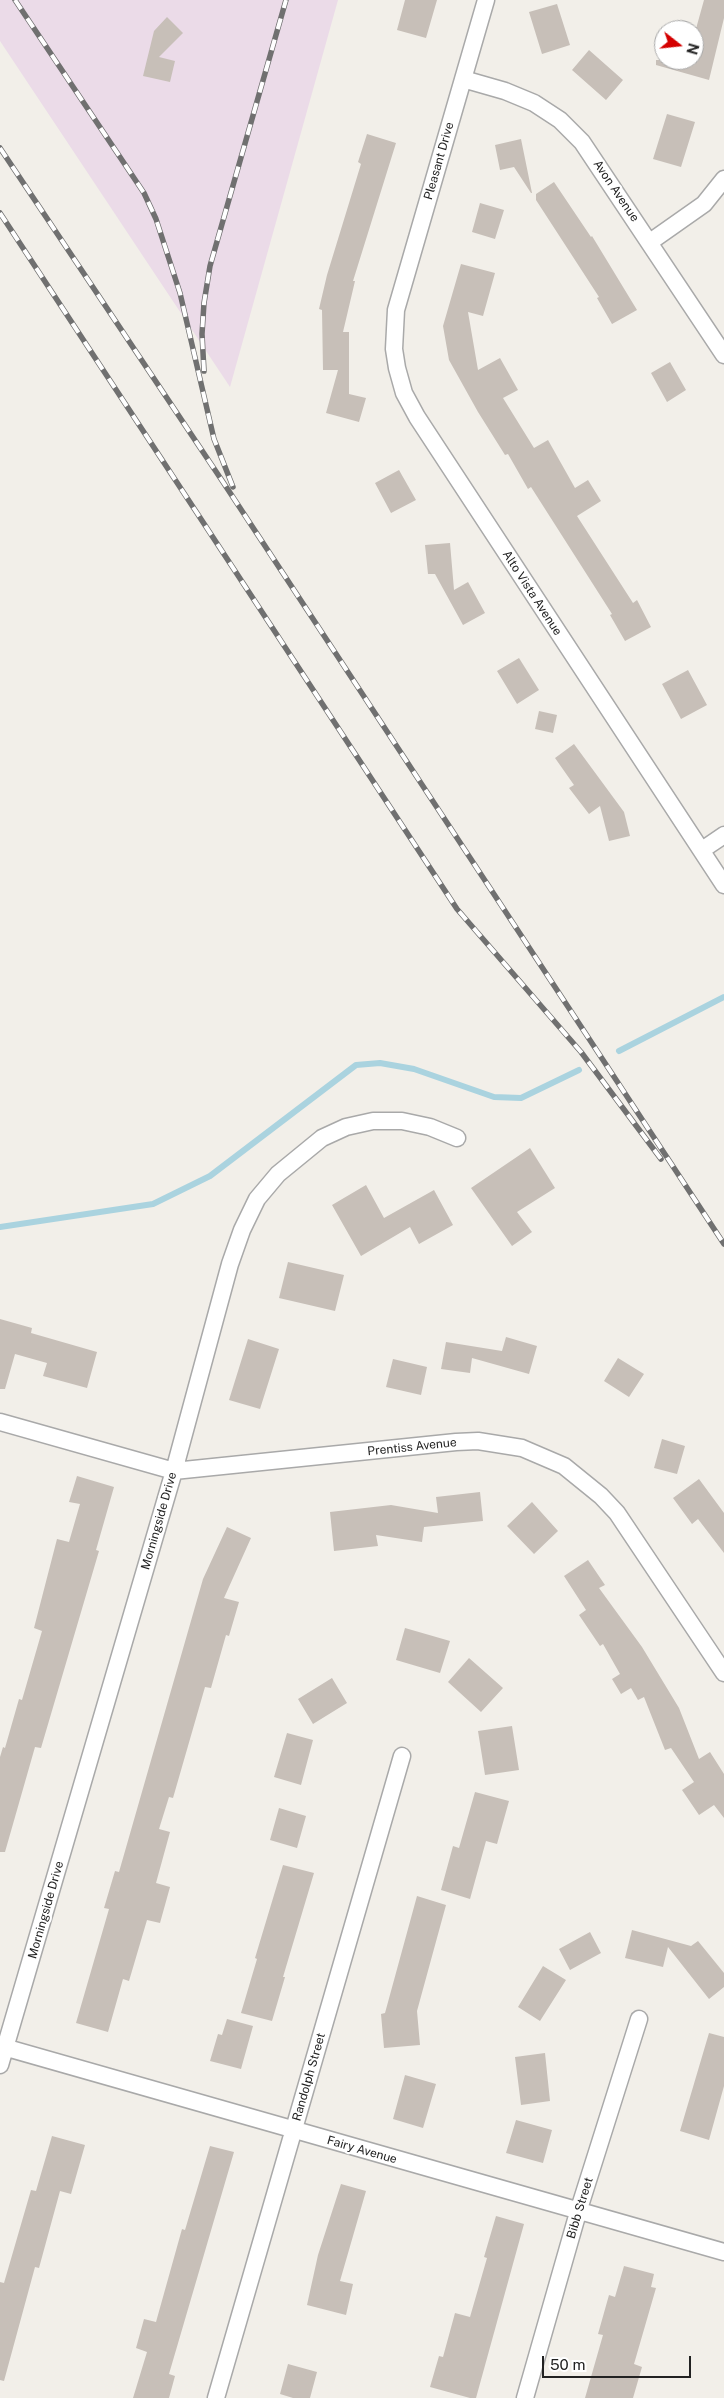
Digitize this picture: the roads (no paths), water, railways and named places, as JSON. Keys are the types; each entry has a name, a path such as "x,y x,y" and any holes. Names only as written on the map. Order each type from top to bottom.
{"street":[{"name":"Pleasant Drive","path":"394,322 486,0"},
{"name":"Avon Avenue","path":"463,79 505,91 534,104 560,120 582,142 596,160 724,355"},
{"path":"650,242 704,204 724,179"},
{"name":"Alto Vista Avenue","path":"394,322 394,349 397,368 404,393 417,417 724,885"},
{"path":"702,850 724,835"},
{"name":"Morningside Drive","path":"0,2065 3,2047 174,1471 230,1264 242,1230 257,1199 278,1174 322,1138 346,1127 373,1121 402,1121 430,1126 457,1138"},
{"name":"Prentiss Avenue","path":"0,1422 174,1471 456,1442 500,1443 543,1456 584,1480 616,1514 724,1673"},
{"name":"Randolph Street","path":"216,2398 402,1756"},
{"name":"Bibb Street","path":"525,2398 579,2209 639,2019"},
{"name":"Fairy Avenue","path":"3,2047 342,2145 579,2209 724,2252"}],"waterway":[{"path":"619,1051 724,997"},
{"path":"0,1227 153,1204 210,1176 356,1065 380,1063 414,1069 494,1097 521,1098 579,1070"}],"railway":[{"path":"15,0 144,193 156,219 180,293 214,439 233,487"},
{"path":"204,371 202,334 204,303 210,266 286,0"},
{"path":"0,148 221,479 724,1244"},
{"path":"0,213 457,909 581,1052 661,1159"}]}
